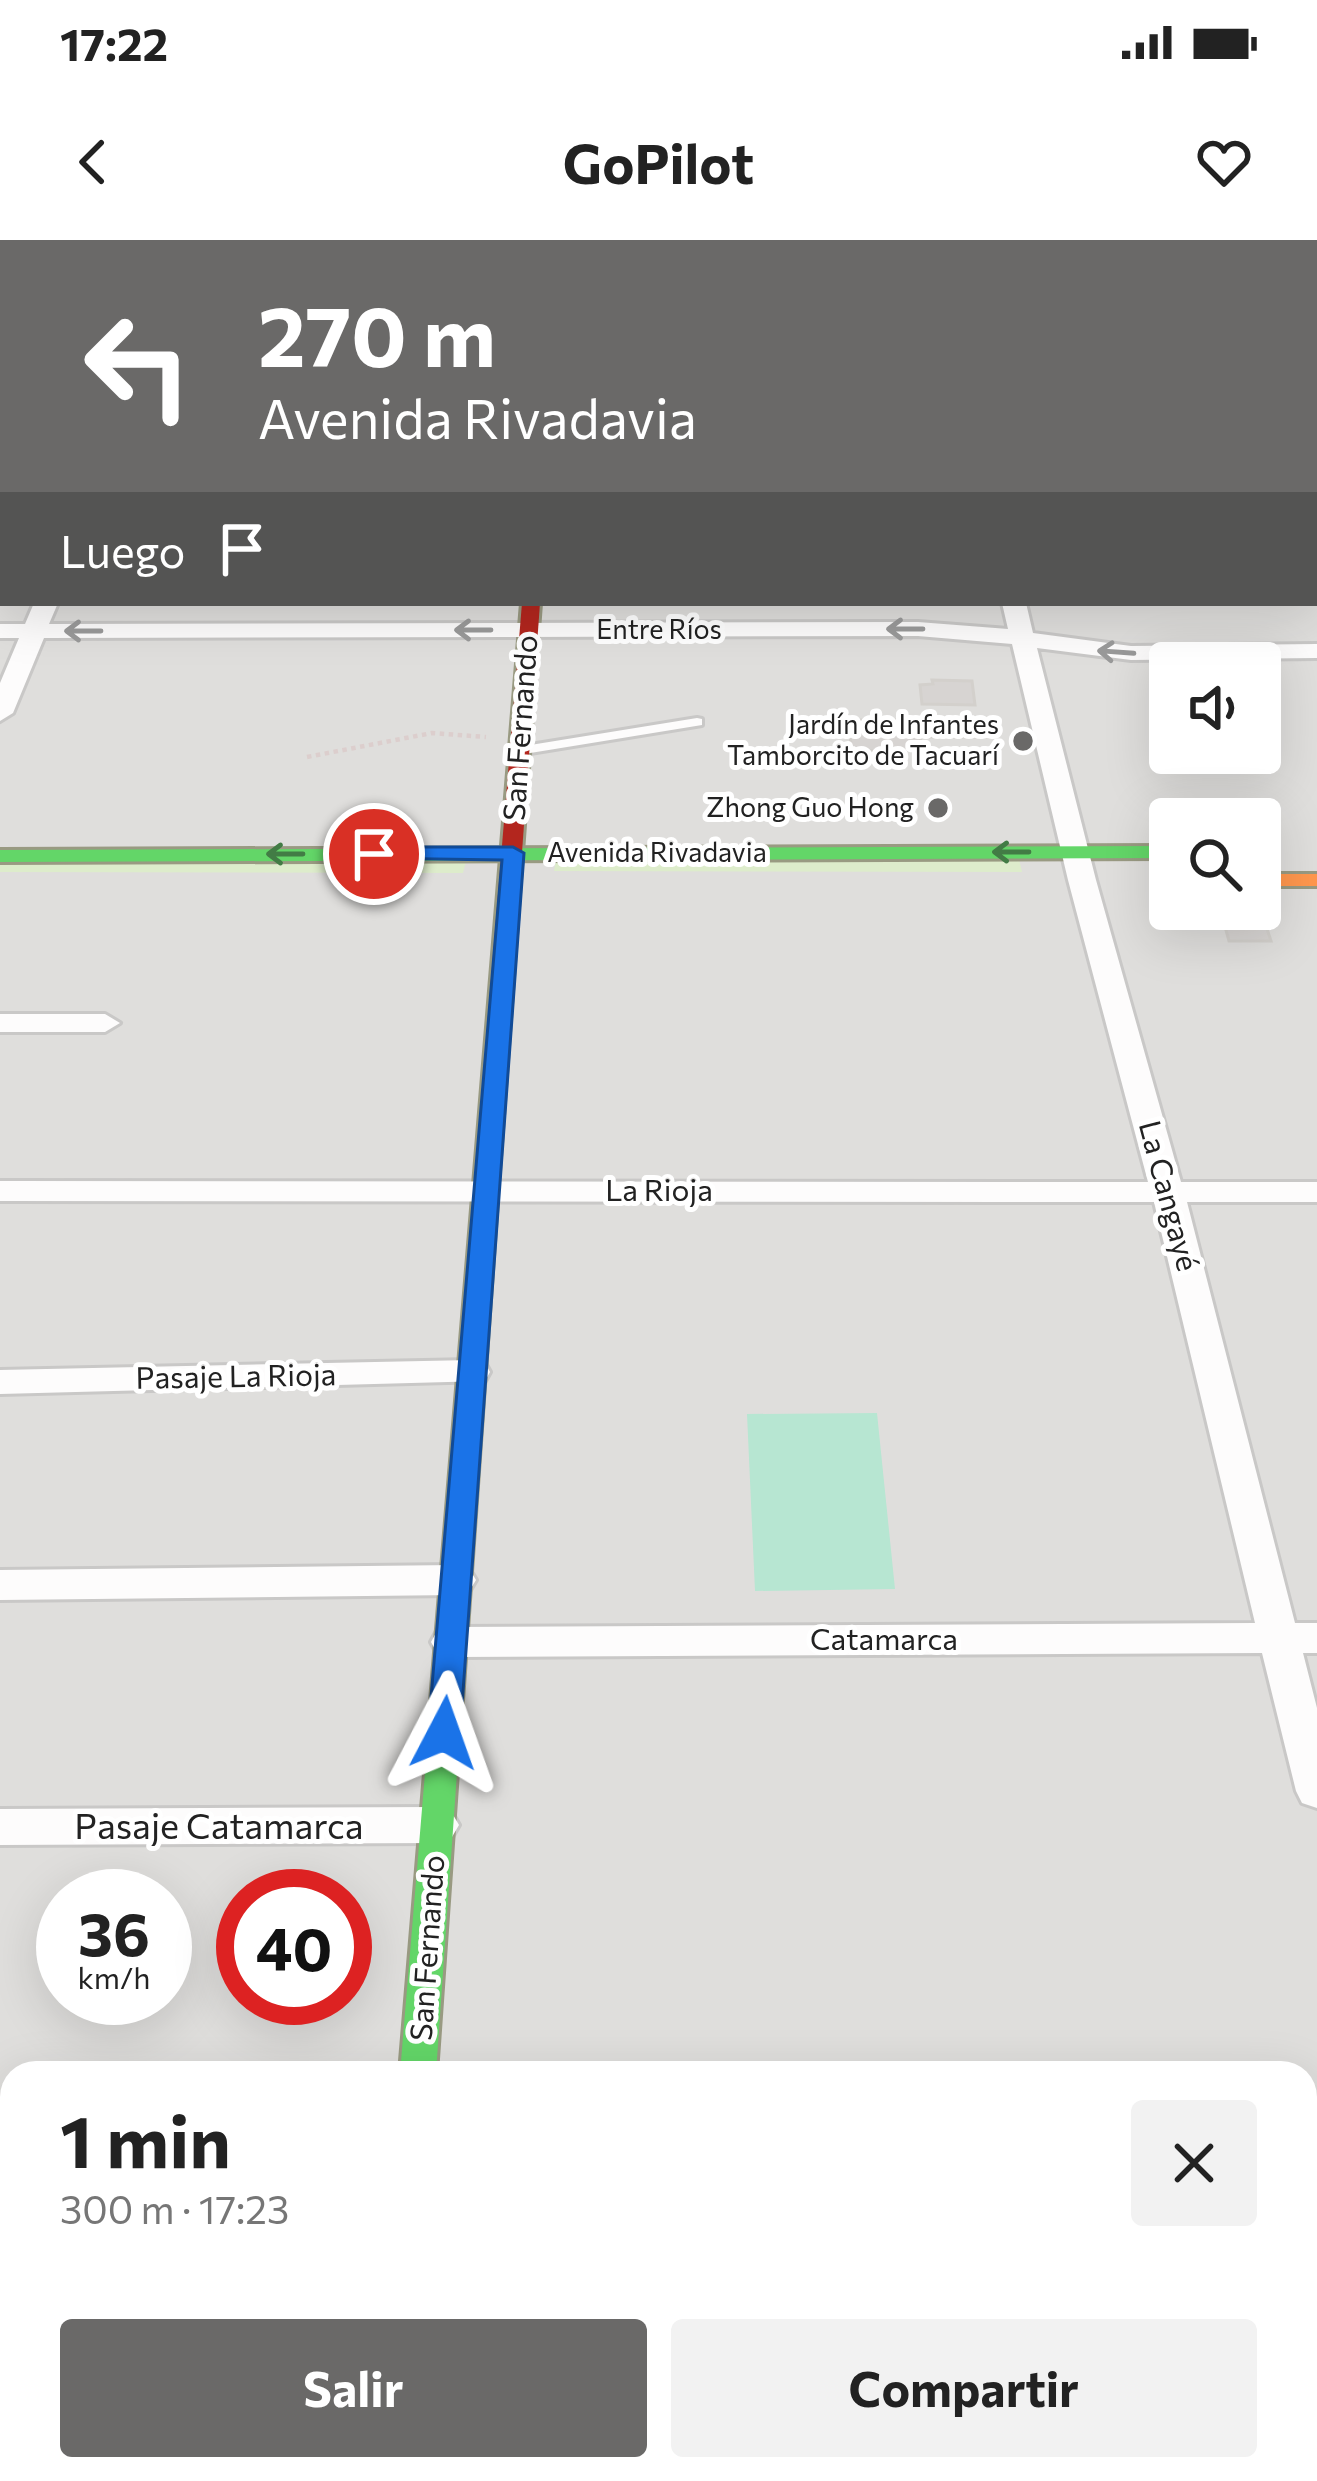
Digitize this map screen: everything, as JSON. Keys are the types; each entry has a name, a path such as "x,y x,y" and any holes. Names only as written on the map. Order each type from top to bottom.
{"street":[{"path":"0,713 45,606"},
{"name":"La Cangayé","path":"1016,606 1079,866 1168,1193 1298,1638 1317,1791"},
{"name":"Entre Ríos","path":"0,631 530,616 918,629 1131,653 1317,651"},
{"name":"San Fernando","path":"419,2061 530,616"},
{"path":"1281,852 1317,852"},
{"name":"Avenida Rivadavia","path":"0,856 513,853 1079,866 1149,877"},
{"name":"Avenida Rivadavia","path":"0,880 509,882 1079,866 1149,855"},
{"path":"1281,880 1317,880"},
{"path":"0,1023 105,1023"},
{"name":"La Rioja","path":"0,1191 1317,1192"},
{"name":"Pasaje La Rioja","path":"0,1382 472,1372"},
{"path":"0,1585 455,1580"},
{"name":"Catamarca","path":"451,1642 1298,1638"},
{"name":"Pasaje Catamarca","path":"0,1827 437,1825"}],"lane":[{"path":"516,752 697,722"}],"path":[{"path":"307,757 432,733 478,733 516,752"}],"shaded area":[{"path":"0,606 1317,606 1317,2061 0,2061"}],"green space":[{"path":"1019,859 1022,872 554,871 556,860"},
{"path":"466,861 463,873 0,872 0,863"},
{"path":"877,1413 895,1589 755,1591 747,1414"}],"building":[{"path":"932,680 972,681 975,705 922,704 920,685 933,684"},
{"path":"929,719 989,719 992,737 920,737 923,750 852,751 848,720 919,720 921,731 931,731"},
{"path":"1226,930 1267,930 1271,941 1229,941"}],"traffic: fast":[{"path":"0,856 1149,852"},
{"path":"419,2061 486,1185"}],"traffic: slow":[{"path":"1281,880 1317,880"}],"traffic: jam":[{"path":"486,1185 531,606"}],"place":[{"name":"Jardín de Infantes Tamborcito de Tacuarí","path":"1023,741"},
{"name":"Zhong Guo Hong","path":"938,808"}],"route":[{"path":"374,854 513,853 444,1733"}]}
